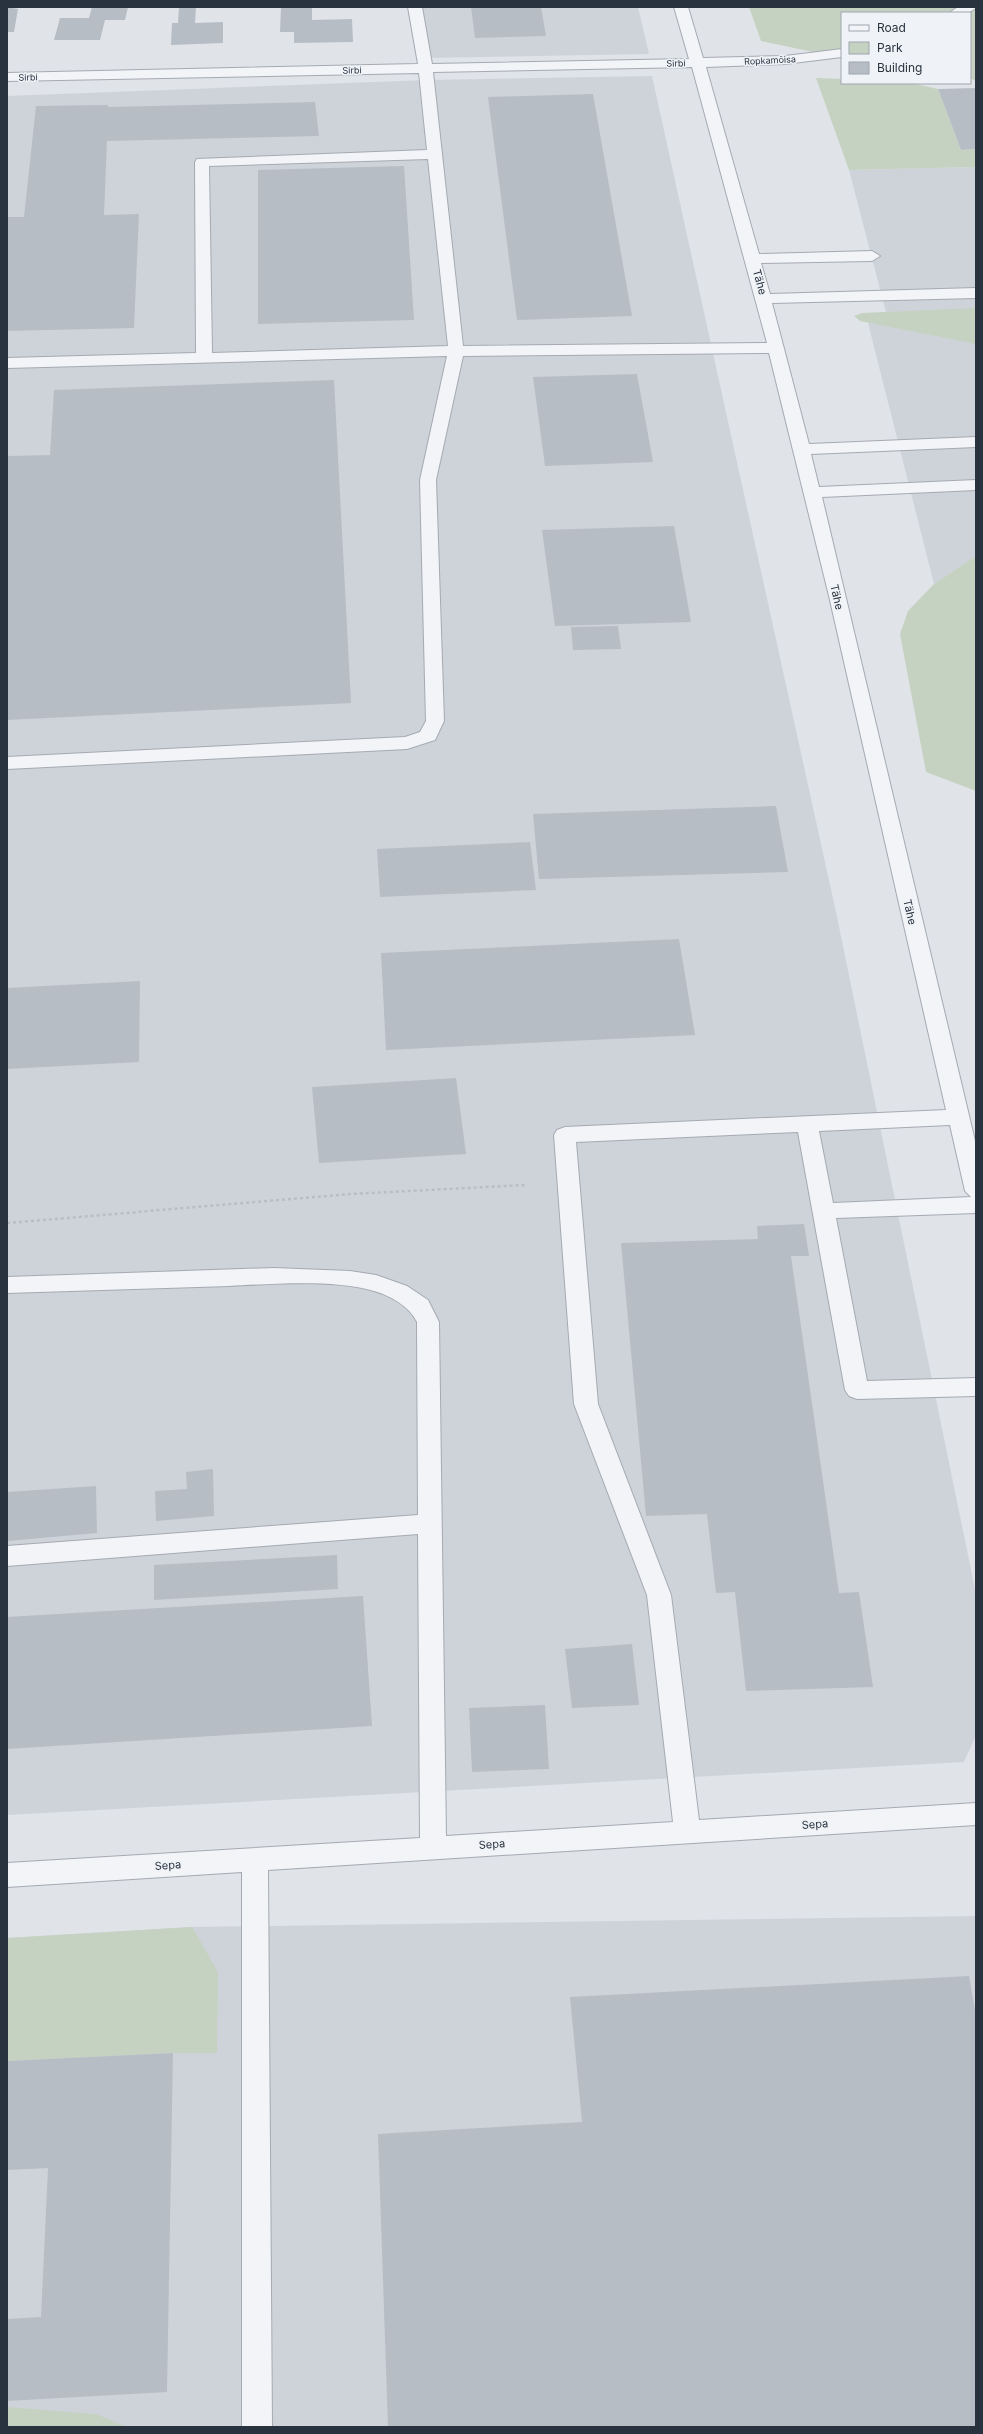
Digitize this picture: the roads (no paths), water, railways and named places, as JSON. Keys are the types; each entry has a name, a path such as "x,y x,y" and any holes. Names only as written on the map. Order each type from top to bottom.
{"street":[{"path":"7,763 407,743 428,736 435,721 428,480 456,351 426,69 415,7"},
{"name":"Tähe","path":"681,7 754,259 803,449 976,1191"},
{"path":"958,12 970,7"},
{"name":"Ropkamõisa","path":"697,63 785,60 841,53"},
{"name":"Sirbi","path":"7,78 697,63"},
{"path":"204,358 202,162 436,154"},
{"path":"754,259 872,256"},
{"path":"764,299 976,293"},
{"path":"7,363 456,351 777,348"},
{"path":"803,449 976,442"},
{"path":"813,492 976,485"},
{"path":"686,1832 659,1595 586,1404 565,1135 958,1117"},
{"path":"807,1124 857,1390 976,1387"},
{"path":"823,1211 976,1205"},
{"path":"7,1285 314,1276 376,1283 399,1292 420,1306 428,1322 432,1848"},
{"path":"7,1556 430,1524"},
{"name":"Sepa","path":"7,1875 976,1814"},
{"path":"255,1859 257,2427"}]}
